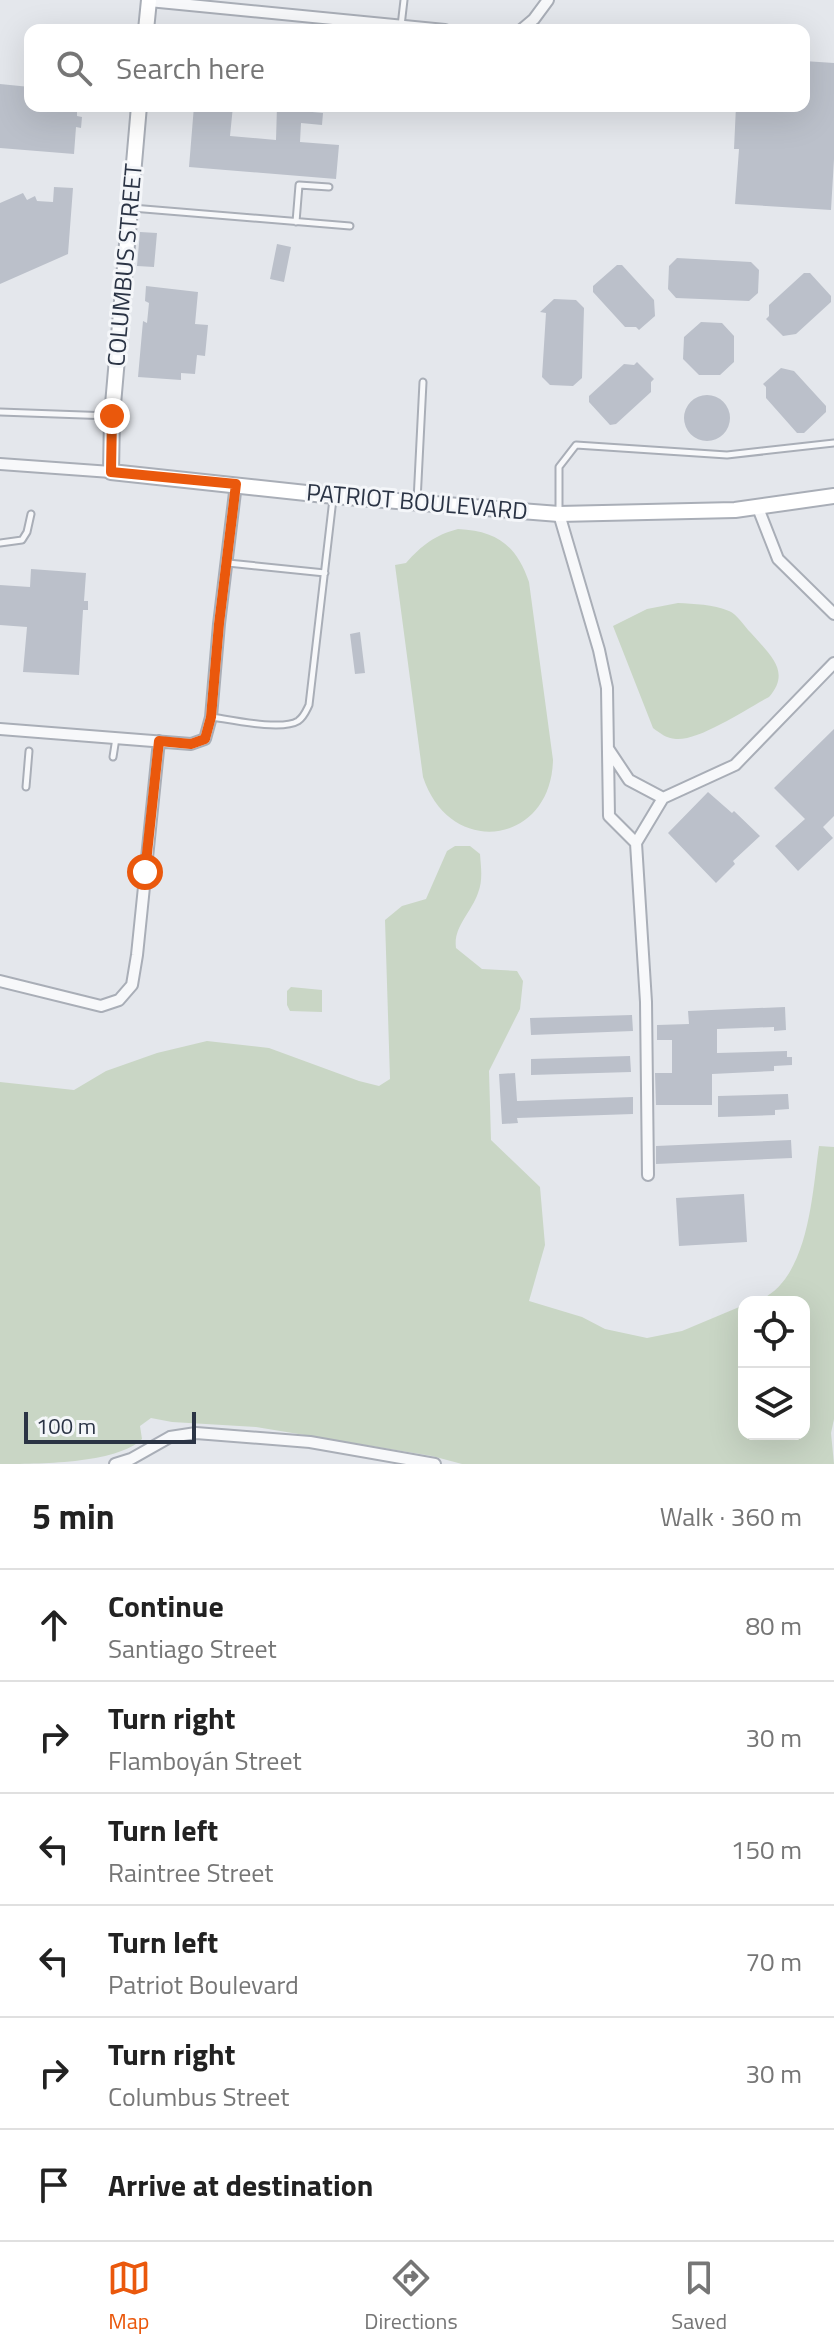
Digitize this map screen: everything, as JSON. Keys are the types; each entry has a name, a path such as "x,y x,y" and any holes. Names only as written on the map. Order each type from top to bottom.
{"street":[{"path":"147,24 149,0 373,24"},
{"path":"528,24 548,0"},
{"name":"COLUMBUS STREET","path":"111,472 112,416 139,112"},
{"name":"PATRIOT BOULEVARD","path":"0,464 559,514 758,508 834,496"},
{"path":"0,729 191,744 205,739 211,717 236,484"},
{"path":"758,508 778,559 834,614"},
{"path":"559,514 607,688 609,816 636,843"},
{"path":"648,1175 645,973 636,843 663,798 735,765 834,663"},
{"path":"0,981 101,1006 119,1000 132,985 159,741"},
{"path":"608,749 629,780 663,798"},
{"path":"115,1464 131,1459 170,1437 196,1433 310,1442 435,1464"}],"lane":[{"path":"401,24 404,0"},
{"path":"296,222 299,185 329,187"},
{"path":"131,208 350,226"},
{"path":"417,502 423,382"},
{"path":"0,412 112,416"},
{"path":"559,514 559,467 576,445 727,455 834,443"},
{"path":"211,717 290,724 305,715 309,705 334,496"},
{"path":"0,543 22,540 31,514"},
{"path":"227,563 325,573"},
{"path":"113,757 116,737"},
{"path":"26,787 29,751"}],"green space":[{"path":"458,529 484,533 503,542 524,569 529,582 553,760 548,788 536,810 518,824 497,831 475,830 454,821 436,803 423,777 395,565 406,563 429,542"},
{"path":"678,603 723,609 738,617 771,656 778,679 769,697 709,730 676,739 666,737 653,728 613,626 647,609"},
{"path":"455,846 470,846 480,854 481,883 457,933 456,948 482,969 517,971 523,981 520,1009 489,1071 491,1140 540,1187 545,1245 529,1301 582,1317 605,1329 647,1338 682,1331 738,1308 738,1440 810,1440 810,1296 765,1296 786,1277 797,1258 810,1212 819,1146 834,1147 834,1419 831,1433 834,1464 462,1464 432,1456 256,1427 151,1418 140,1426 142,1439 114,1453 75,1461 0,1464 0,1082 74,1090 106,1071 157,1053 207,1041 269,1048 379,1086 390,1079 385,920 402,906 426,899 447,851"},
{"path":"291,987 322,990 322,1012 290,1011 287,991"}],"building":[{"path":"810,61 834,63 831,210 735,204 739,149 734,149 736,112 810,112"},
{"path":"0,84 24,86 24,112 77,112 77,116 82,117 81,128 76,127 74,154 0,148"},
{"path":"194,112 232,112 230,136 276,140 277,112 323,113 322,125 301,123 300,142 339,145 336,179 189,167"},
{"path":"54,187 73,188 68,254 0,284 0,203 23,193 27,200 35,196 37,201 53,202"},
{"path":"140,232 157,233 154,267 137,266"},
{"path":"277,244 291,247 284,282 270,279"},
{"path":"677,258 751,262 759,270 758,293 749,301 676,298 668,289 669,266"},
{"path":"617,265 622,265 654,300 655,316 639,330 625,327 593,292 593,286"},
{"path":"804,273 810,273 831,296 831,302 796,334 783,336 766,319 769,305"},
{"path":"146,286 198,292 195,324 208,325 205,356 197,355 195,374 181,373 181,380 138,377 143,321 147,323 149,303 145,301"},
{"path":"554,299 576,300 584,308 582,378 573,386 550,385 542,377 546,313 540,312"},
{"path":"701,322 722,323 734,336 734,362 720,375 699,375 683,359 684,337"},
{"path":"637,362 654,379 651,392 616,424 610,425 589,402 589,396 624,364 634,365"},
{"path":"781,368 794,371 826,406 826,412 804,433 797,433 766,398 763,384"},
{"path":"707,395 723,402 730,418 723,434 707,441 691,434 684,418 691,402"},
{"path":"31,569 86,573 84,601 88,601 88,610 83,610 79,675 23,672 27,627 0,625 0,585 30,587"},
{"path":"360,632 365,673 355,674 350,634"},
{"path":"834,729 834,816 823,827 833,838 798,871 775,846 805,819 774,788"},
{"path":"708,792 760,836 733,861 735,864 716,883 668,833"},
{"path":"785,1007 786,1030 774,1031 774,1027 717,1029 717,1053 787,1051 787,1057 792,1057 792,1065 774,1066 774,1071 712,1074 712,1105 656,1105 655,1073 672,1073 672,1040 657,1040 657,1025 689,1024 688,1011"},
{"path":"632,1015 633,1031 531,1035 530,1018"},
{"path":"630,1056 631,1072 531,1075 531,1059"},
{"path":"515,1073 517,1101 633,1097 633,1114 517,1118 518,1123 502,1124 499,1074"},
{"path":"788,1094 789,1109 775,1110 775,1115 718,1117 718,1096"},
{"path":"791,1140 792,1158 656,1164 656,1146"},
{"path":"744,1194 747,1242 679,1246 676,1198"}],"route":[{"path":"112,416 111,472 236,484 211,717 205,739 191,744 159,741 145,872"}]}
